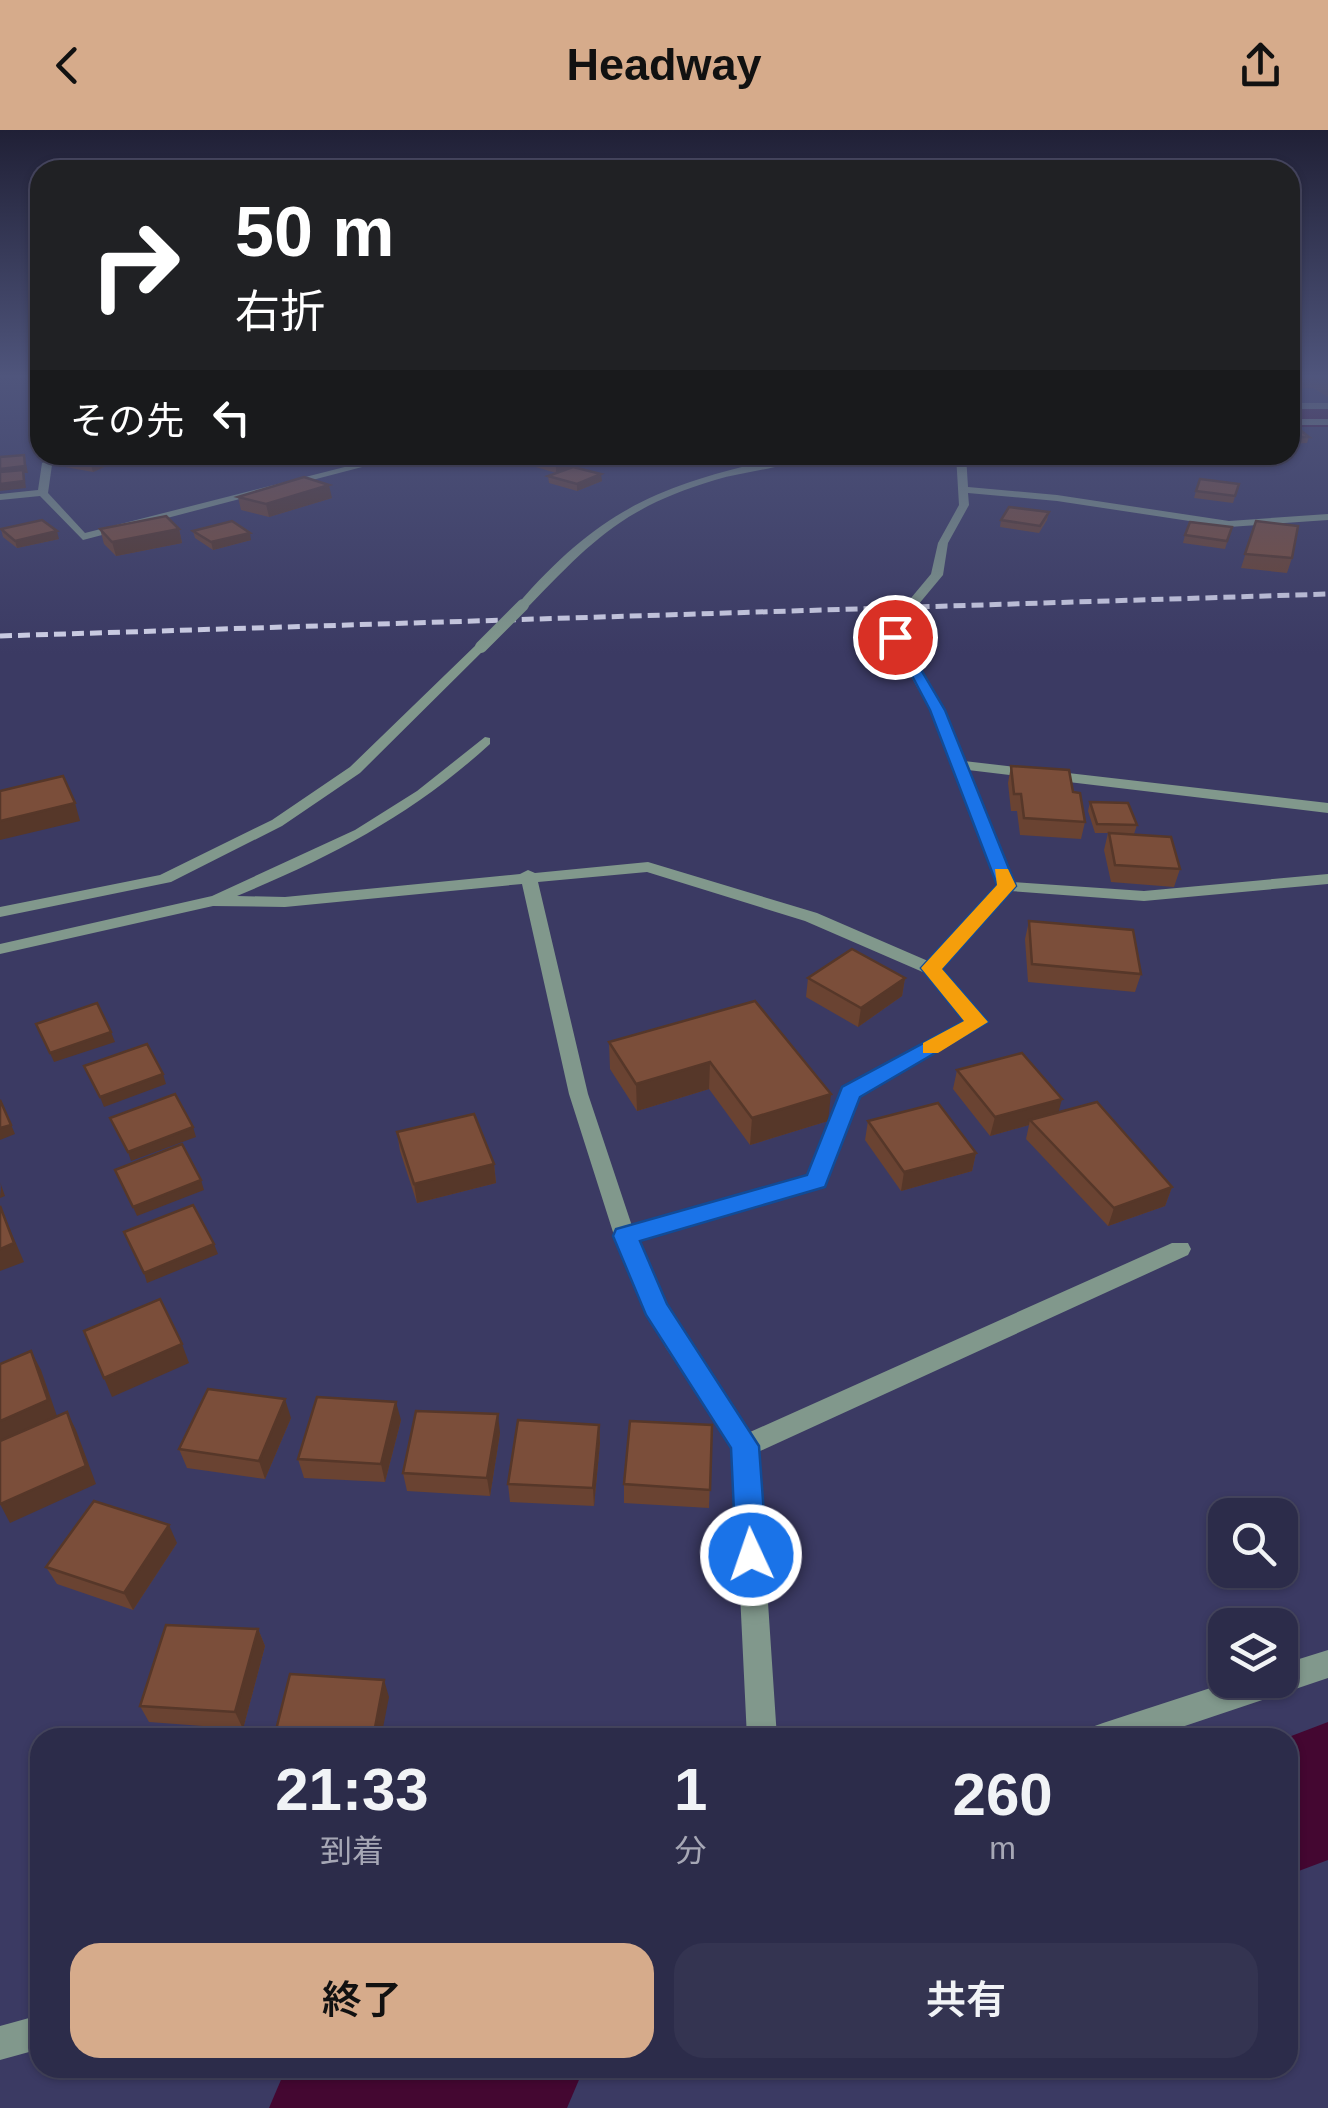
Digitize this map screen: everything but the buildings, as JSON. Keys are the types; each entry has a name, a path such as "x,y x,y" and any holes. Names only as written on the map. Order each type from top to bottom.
{"street":[{"path":"46,469 44,492 83,537 347,469"},
{"path":"0,912 165,878 277,823 355,770 591,537 655,496 743,469"},
{"path":"962,469 964,505 943,543 937,575 902,616 895,637 938,710 1006,886"},
{"path":"961,489 1057,498 1228,524 1328,517"},
{"path":"0,496 44,492"},
{"path":"0,949 213,901 390,820 448,777 484,741"},
{"path":"960,765 1328,808"},
{"path":"213,901 285,902 648,866 811,917 931,968 977,1022 850,1093 817,1181 625,1236"},
{"path":"528,875 573,1077 625,1236 655,1308 745,1446 761,1728"},
{"path":"1006,886 1144,896 1328,879"},
{"path":"931,968 1006,886"},
{"path":"745,1446 1180,1248"},
{"path":"1298,1674 1328,1664"},
{"path":"1133,1728 1224,1698"},
{"path":"0,2043 30,2035"}],"waterway":[{"path":"1298,1802 1328,1791"},
{"path":"349,2108 466,2078"}],"railway":[{"path":"0,636 1328,594"}],"slow traffic":[{"path":"931,1048 977,1022 931,968 1006,886 1001,873"}],"route":[{"path":"751,1555 745,1446 655,1308 625,1236 817,1181 850,1093 977,1022 931,968 1006,886 938,710 895,637"}]}
